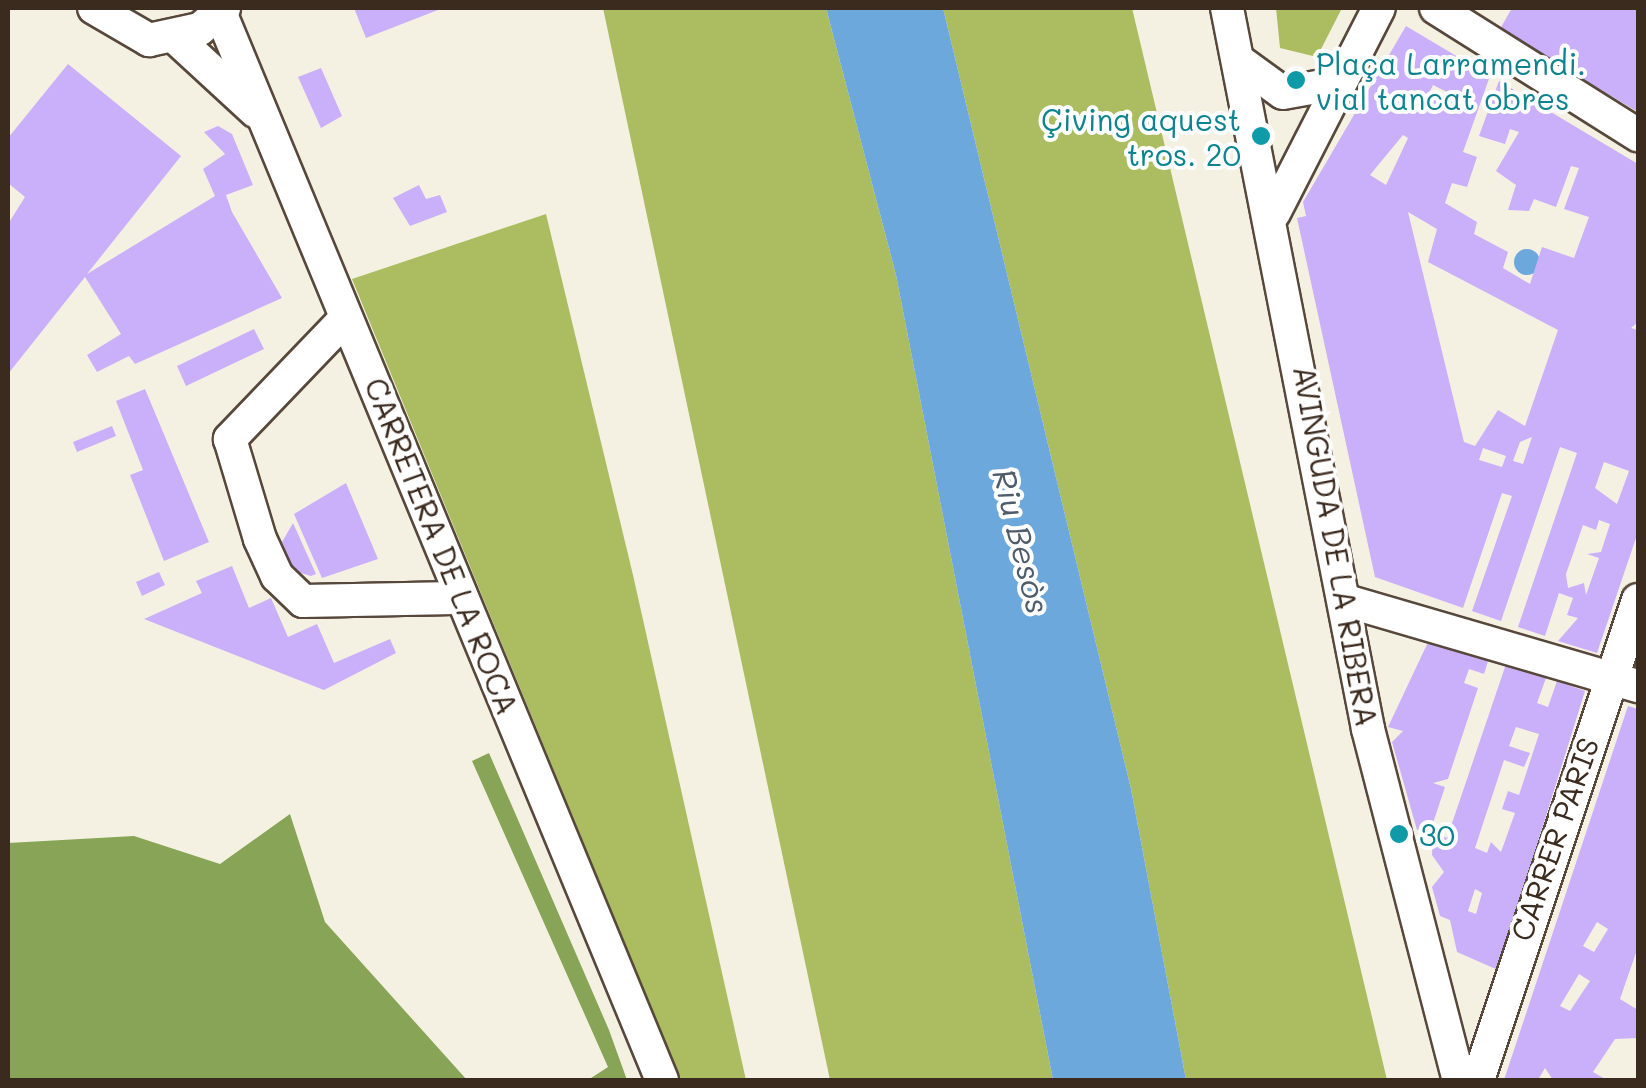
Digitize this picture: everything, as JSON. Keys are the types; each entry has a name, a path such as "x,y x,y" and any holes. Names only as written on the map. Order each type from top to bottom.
{"street":[{"path":"94,8 122,32 176,38 265,121"},
{"name":"AVINGUDA DE LA RIBERA","path":"1227,8 1274,213 1350,602 1368,729 1459,1080"},
{"path":"1274,213 1378,8"},
{"path":"1436,8 1638,135"},
{"path":"176,38 222,10"},
{"name":"CARRETERA DE LA ROCA","path":"222,10 662,1080"},
{"path":"1238,61 1283,93 1338,83"},
{"path":"346,318 230,439 260,539 277,576 302,601 462,598"},
{"name":"CARRER PARIS","path":"1478,1080 1624,681 1638,600"},
{"path":"1350,602 1624,681"}],"green space":[{"path":"603,8 826,8 896,275 1053,1080 830,1080"},
{"path":"943,8 1132,8 1387,1080 1186,1080 1131,789"},
{"path":"1276,8 1342,8 1317,57 1280,48"},
{"path":"546,214 633,575 746,1080 681,1080 352,279"},
{"path":"489,753 627,1080 588,1080 608,1067 472,761"},
{"path":"290,814 325,922 467,1080 8,1080 8,843 134,836 220,864"}],"water":[{"name":"Riu Besòs","path":"826,8 943,8 1131,789 1186,1080 1053,1080 896,275"},
{"path":"1527,249 1536,253 1540,262 1536,271 1527,275 1518,271 1514,262 1518,253"}],"building":[{"path":"354,8 443,8 366,38"},
{"path":"1512,8 1638,8 1638,112 1500,29"},
{"path":"1406,26 1490,76 1463,152 1477,157 1467,187 1452,183 1445,203 1477,222 1474,234 1508,252 1503,268 1530,284 1542,247 1574,258 1589,217 1564,209 1579,168 1571,166 1556,207 1534,199 1529,211 1508,210 1516,185 1496,171 1519,132 1510,129 1505,144 1479,136 1499,81 1638,164 1638,322 1631,328 1638,330 1638,532 1597,653 1558,641 1578,618 1567,615 1573,598 1559,593 1545,636 1518,627 1577,453 1560,447 1501,621 1472,611 1512,496 1502,493 1463,608 1375,577 1297,218 1306,216 1303,202","holes":["1433,85 1453,95 1450,101 1430,91","1403,135 1408,138 1386,185 1370,175","1408,212 1437,229 1428,262 1558,330 1525,426 1498,410 1475,446 1464,442","1532,437 1523,464 1513,461 1520,442","1483,448 1506,456 1502,467 1479,460","1604,462 1629,471 1617,504 1595,488","1599,520 1610,524 1601,552 1587,554 1599,558 1586,595 1584,583 1568,588 1566,574 1583,525 1596,530"]},
{"path":"68,64 181,156 87,274 215,196 203,169 225,154 204,132 218,126 232,134 253,185 226,195 232,212 282,298 135,364 129,356 97,372 87,355 121,334 85,277 8,374 8,224 25,197 8,183 8,138"},
{"path":"321,68 342,116 321,128 298,77"},
{"path":"419,185 426,199 440,195 447,212 410,226 393,198"},
{"path":"254,329 264,349 186,386 177,366"},
{"path":"145,389 209,542 164,561 130,475 143,470 116,401"},
{"path":"112,426 116,436 77,452 73,442"},
{"path":"346,483 378,559 322,578 294,514"},
{"path":"293,523 316,574 311,576 294,571 282,542"},
{"path":"232,566 249,608 271,598 288,637 317,624 334,663 390,639 396,653 324,690 144,619 202,593 196,581"},
{"path":"159,572 165,585 142,596 136,582"},
{"path":"1430,638 1489,658 1484,674 1469,669 1464,683 1478,688 1448,779 1433,783 1445,787 1430,832 1417,830 1392,742 1403,731 1388,727"},
{"path":"1506,664 1546,678 1537,703 1548,707 1557,681 1585,691 1498,970 1457,952 1450,920 1440,916 1432,887 1444,872 1432,855 1433,833 1447,838","holes":["1516,727 1539,734 1519,795 1508,791 1502,809 1515,813 1501,852 1491,842 1487,853 1475,848 1504,760 1524,767 1530,753 1509,746","1475,889 1482,893 1476,914 1468,911"]},
{"path":"1628,706 1638,709 1638,947 1620,999 1638,1010 1638,1038 1615,1039 1593,1072 1607,1080 1553,1080 1545,1068 1538,1080 1504,1080","holes":["1597,922 1608,929 1594,952 1583,946","1579,974 1590,981 1570,1011 1560,1006"]}],"place":[{"name":"Plaça Larramendi. vial tancat obres","path":"1296,80"},
{"name":"Çiving aquest tros. 20","path":"1261,136"},
{"name":"30","path":"1399,834"}]}
